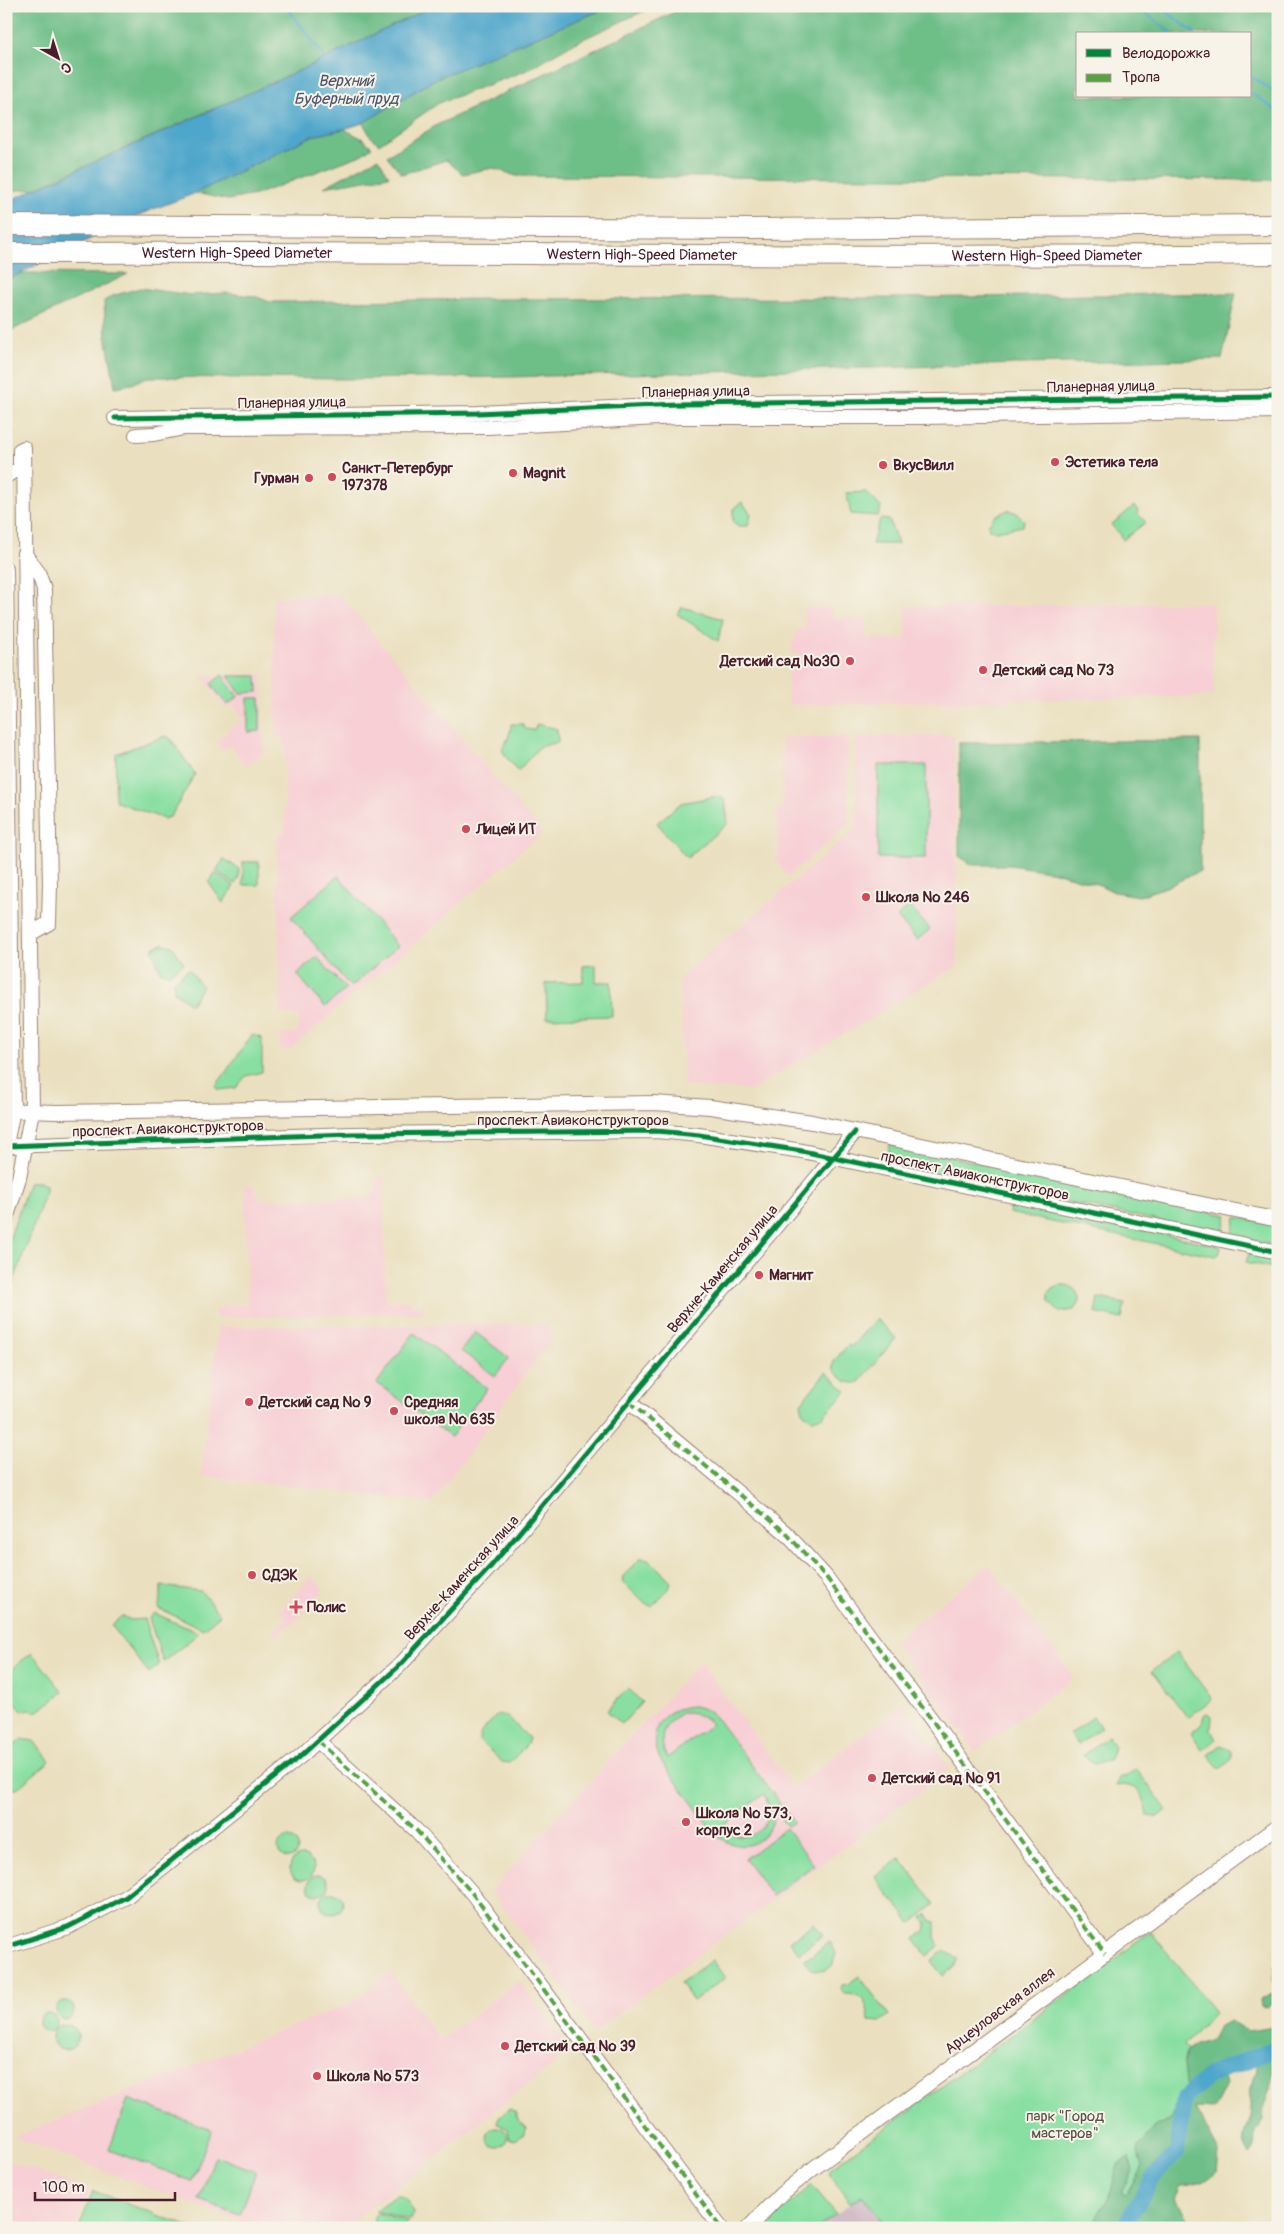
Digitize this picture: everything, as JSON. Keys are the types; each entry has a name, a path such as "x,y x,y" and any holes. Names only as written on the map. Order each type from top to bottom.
{"highway":[{"name":"Western High-Speed Diameter","path":"6,225 763,229 1278,225"},
{"name":"Western High-Speed Diameter","path":"6,253 308,252 753,257 1278,254"}],"street":[{"name":"Планерная улица","path":"115,418 478,413 677,404 1278,397"},
{"name":"Планерная улица","path":"136,435 154,434 184,428 483,427 678,417 922,417 1278,411"},
{"path":"6,476 20,468 22,449 32,1111 27,1146 6,1219"},
{"path":"24,553 38,572 44,589 48,780 49,923 30,934"},
{"path":"6,569 10,1110 6,1145"},
{"name":"проспект Авиаконструкторов","path":"10,1110 654,1103 741,1111 812,1122 1278,1220"},
{"name":"проспект Авиаконструкторов","path":"6,1145 27,1146 352,1134 657,1131 787,1148 1278,1252"},
{"name":"Верхне-Каменская улица","path":"6,1947 68,1926 126,1898 318,1741 394,1671 441,1623 492,1566 855,1132"},
{"path":"629,1402 786,1533 826,1577 1105,1954"},
{"path":"318,1741 417,1831 468,1888 721,2228"},
{"name":"Арцеуловская аллея","path":"748,2228 780,2196 807,2174 1278,1826"}],"shaded area":[{"path":"341,596 542,833 288,1051 284,1051 280,1049 280,1034 298,1033 298,1016 280,1015 277,837 285,831 285,738 276,737 274,597"},
{"path":"1213,603 1214,696 788,705 788,669 800,654 790,653 798,629 805,629 804,608 831,608 833,617 839,619 865,618 866,639 906,639 906,607"},
{"path":"262,674 263,753 246,766 231,745 223,750 216,741 244,719 234,705 225,709 202,676"},
{"name":"Школа № 246","path":"954,735 957,966 751,1090 684,1086 680,978 857,828 856,737"},
{"path":"782,737 847,737 849,824 788,876 774,859 778,855 777,809 783,808"},
{"path":"376,1178 384,1178 385,1301 411,1301 412,1305 424,1305 424,1313 216,1318 215,1310 221,1310 221,1305 247,1304 245,1185 254,1184 254,1193 259,1193 259,1200 372,1198 372,1192 376,1192"},
{"name":"Средняя школа № 635","path":"545,1324 553,1336 433,1502 201,1476 218,1327"},
{"path":"989,1565 1074,1677 975,1751 894,1641"},
{"name":"Полис","path":"311,1577 324,1589 296,1620 277,1636 273,1631 287,1619 280,1611"},
{"name":"Школа № 573, корпус 2","path":"700,1662 793,1788 903,1705 950,1769 595,2031 491,1891"},
{"name":"Школа № 573","path":"390,1972 440,2040 519,1981 571,2051 344,2228 258,2228 14,2137 352,2003"},
{"path":"6,2160 89,2190 75,2228 6,2228"},
{"path":"862,2194 887,2228 818,2228"}],"green space":[{"path":"6,6 433,6 303,69 34,189 6,191"},
{"path":"611,6 655,6 570,45 525,71 439,103 379,144 371,137 363,123 435,79"},
{"path":"687,6 1278,6 1278,180 516,176 493,168 463,174 446,160 402,174 387,156 437,125"},
{"path":"344,129 363,139 372,147 361,155 255,195 228,200 196,193 312,136"},
{"path":"378,158 389,176 324,187"},
{"path":"22,273 128,274 6,333 6,280"},
{"path":"140,288 191,295 227,293 254,296 270,302 489,299 900,298 1236,293 1222,359 509,377 347,379 147,377 132,384 115,387 106,336 104,301 112,296"},
{"path":"866,492 881,507 878,516 851,514 846,493"},
{"path":"742,502 751,514 748,526 739,526 733,522 733,510"},
{"path":"1134,506 1138,511 1137,513 1146,522 1123,540 1121,535 1111,525"},
{"path":"1008,510 1017,513 1024,520 1023,526 995,531 989,529 988,525 995,516"},
{"path":"880,519 889,520 898,544 872,544"},
{"path":"682,607 723,619 718,641 677,614"},
{"path":"222,675 238,697 227,705 211,684"},
{"path":"228,676 257,676 258,692 240,693"},
{"path":"248,698 260,698 260,731 248,732"},
{"path":"511,724 523,724 525,729 534,730 537,724 557,729 558,742 539,747 518,771 504,754 503,750 510,734"},
{"path":"165,736 170,738 195,774 171,816 164,819 117,802 115,798 116,754"},
{"path":"1200,740 1200,871 1166,887 1139,896 1114,892 1100,885 1055,872 1010,865 972,865 959,856 959,743"},
{"path":"878,765 926,765 926,858 878,858"},
{"path":"718,796 725,800 728,823 687,858 657,823 681,803"},
{"path":"224,859 239,869 239,877 235,884 216,871"},
{"path":"243,862 259,862 259,885 243,885"},
{"path":"215,873 234,886 223,903 209,883"},
{"path":"338,876 398,946 351,987 291,917"},
{"path":"909,906 930,929 917,940 897,917"},
{"path":"163,944 172,946 184,963 169,974 160,971 152,948"},
{"path":"317,957 346,989 325,1007 297,974"},
{"path":"596,965 596,982 611,982 612,1016 547,1018 546,983 583,982 583,966"},
{"path":"189,969 202,987 191,1004 174,992 174,981"},
{"path":"252,1035 262,1038 262,1072 246,1076 236,1088 219,1090 216,1086"},
{"path":"890,1144 1227,1215 1222,1234 886,1164"},
{"path":"29,1182 40,1182 46,1186 46,1191 11,1289 7,1289 6,1249"},
{"path":"1014,1203 1221,1246 1219,1254 1216,1256 1009,1213 1010,1206"},
{"path":"1236,1217 1278,1226 1278,1246 1232,1236"},
{"path":"1251,1252 1278,1258 1278,1269 1246,1262"},
{"path":"1060,1285 1071,1287 1076,1292 1079,1302 1074,1310 1059,1312 1049,1301 1048,1294 1052,1289"},
{"path":"1098,1298 1125,1303 1122,1319 1095,1313"},
{"path":"876,1319 896,1338 861,1380 857,1383 846,1381 839,1376 833,1367 834,1361 848,1345 851,1347"},
{"path":"475,1332 509,1358 495,1376 461,1351"},
{"path":"414,1333 487,1388 451,1437 377,1383"},
{"path":"826,1372 846,1391 823,1416 812,1419 803,1413 801,1403"},
{"path":"641,1558 648,1559 671,1581 669,1589 652,1606 645,1604 623,1582 624,1575"},
{"path":"161,1586 201,1591 220,1615 203,1629 158,1608 161,1598"},
{"path":"154,1613 199,1633 163,1662 149,1618"},
{"path":"122,1616 131,1620 144,1619 159,1665 149,1673 111,1625"},
{"path":"1177,1652 1212,1699 1188,1718 1152,1671"},
{"path":"32,1653 63,1692 37,1712 28,1709 22,1711 6,1693 9,1673"},
{"path":"628,1688 642,1702 622,1724 607,1711"},
{"path":"694,1706 707,1710 717,1719 794,1822 787,1826 776,1812 767,1832 753,1844 735,1844 725,1841 715,1834 661,1761 657,1750 655,1740 659,1723 672,1711","holes":["682,1713 698,1715 712,1724 667,1758 662,1738 666,1726","764,1794 768,1806 768,1816 765,1825 758,1831 750,1835 741,1836 730,1834 720,1828"]},
{"path":"1207,1713 1212,1716 1211,1730 1216,1740 1203,1750 1191,1733 1202,1724 1204,1715"},
{"path":"498,1714 506,1716 529,1738 527,1745 509,1763 502,1762 479,1740 481,1732"},
{"path":"1093,1717 1101,1727 1078,1745 1070,1734"},
{"path":"1108,1736 1114,1747 1110,1759 1098,1764 1092,1763 1083,1755"},
{"path":"22,1739 34,1741 50,1761 15,1790 6,1779 6,1752"},
{"path":"1221,1745 1232,1751 1232,1759 1220,1769 1208,1755"},
{"path":"1136,1769 1167,1810 1157,1817 1148,1816 1140,1792 1130,1786 1116,1786 1120,1777 1125,1777"},
{"path":"786,1828 814,1865 772,1896 745,1859"},
{"path":"288,1838 295,1841 298,1848 295,1855 288,1858 281,1855 278,1848 281,1841"},
{"path":"302,1856 307,1857 313,1863 313,1873 307,1879 302,1880 297,1879 291,1873 290,1868 291,1863 297,1857"},
{"path":"900,1858 935,1904 911,1923 875,1877"},
{"path":"318,1875 325,1878 328,1885 325,1892 318,1895 311,1892 308,1885 311,1878"},
{"path":"332,1892 340,1895 343,1903 340,1911 332,1914 324,1911 321,1903 324,1895"},
{"path":"927,1914 930,1920 935,1922 935,1937 939,1946 927,1956 914,1939 925,1931 927,1923 922,1917"},
{"path":"814,1923 823,1935 799,1953 790,1941"},
{"name":"парк \"Город мастеров\"","path":"1151,1932 1215,2012 1184,2045 1210,2075 1184,2098 1177,2152 1126,2228 887,2228 862,2195 850,2203 831,2177 829,2173 831,2168"},
{"path":"830,1942 836,1953 832,1966 820,1971 810,1968 804,1961"},
{"path":"943,1951 958,1958 954,1967 943,1976 931,1961"},
{"path":"712,1960 725,1978 693,2001 680,1983"},
{"path":"1278,1964 1278,2000 1267,2007 1261,2006 1260,2000 1276,1992 1272,1980 1273,1966"},
{"path":"859,1976 889,2015 880,2022 869,2021 863,2000 855,1994 843,1993 841,1989 842,1985 848,1984"},
{"path":"61,2001 69,2001 74,2006 72,2017 61,2019 56,2014 56,2006"},
{"path":"44,2013 52,2013 57,2018 55,2029 44,2031 39,2026 39,2018"},
{"path":"1230,2021 1248,2031 1274,2027 1278,2023 1278,2062 1275,2063 1270,2089 1263,2107 1263,2120 1255,2131 1254,2150 1250,2155 1244,2142 1244,2137 1251,2109 1251,2086 1257,2066 1245,2062 1236,2071 1223,2073 1226,2085 1214,2109 1195,2108 1219,2152 1217,2172 1201,2182 1182,2186 1176,2197 1192,2228 1090,2228 1110,2195 1118,2164 1129,2158 1133,2170 1121,2192 1126,2194 1143,2166 1138,2153 1139,2147 1155,2127 1171,2119 1177,2108 1187,2100 1183,2064 1186,2052 1196,2044 1213,2038 1219,2026"},
{"path":"65,2024 74,2028 78,2037 74,2046 65,2050 56,2046 52,2037 56,2028"},
{"path":"128,2099 212,2130 192,2181 109,2150"},
{"path":"510,2109 515,2112 518,2120 527,2128 524,2134 514,2140 509,2138 507,2129 497,2122 499,2117"},
{"path":"497,2127 504,2130 507,2137 504,2144 497,2147 490,2144 487,2137 490,2130"},
{"path":"215,2156 256,2171 240,2215 199,2200"},
{"path":"812,2185 836,2214 818,2228 761,2228"},
{"path":"93,2191 190,2227 79,2228"},
{"path":"397,2195 405,2199 411,2207 414,2213 411,2220 375,2211"},
{"path":"378,2213 409,2222 401,2228 375,2228 375,2215"}],"water":[{"name":"Верхний Буферный пруд","path":"433,6 611,6 435,79 363,123 312,136 196,193 146,212 6,280 6,202 303,69"}],"waterway":[{"path":"286,6 326,59"},
{"path":"1136,6 1170,32"},
{"path":"1159,6 1193,32"},
{"path":"1252,76 1278,95"},
{"path":"1252,93 1278,112"},
{"path":"1123,2228 1154,2176 1177,2152 1184,2098 1210,2075 1278,2048"}],"marked path":[{"path":"629,1402 786,1533 826,1577 1105,1954"},
{"path":"318,1741 417,1831 472,1893 721,2228"}],"cycle path":[{"path":"115,418 478,413 677,404 1278,397"},
{"path":"6,1146 352,1134 657,1131 699,1135 802,1151 1278,1252"},
{"path":"6,1947 68,1927 126,1897 302,1755 400,1665 492,1565 855,1132"}],"place":[{"name":"Эстетика тела","path":"1055,462"},
{"name":"ВкусВилл","path":"883,465"},
{"name":"Magnit","path":"513,473"},
{"name":"Санкт-Петербург 197378","path":"332,477"},
{"name":"Гурман","path":"309,478"},
{"name":"Детский сад №30","path":"850,661"},
{"name":"Детский сад № 73","path":"983,670"},
{"name":"Лицей ИТ","path":"466,829"},
{"name":"Школа № 246","path":"866,897"},
{"name":"Магнит","path":"759,1275"},
{"name":"Детский сад № 9","path":"249,1402"},
{"name":"Средняя школа № 635","path":"394,1411"},
{"name":"СДЭК","path":"252,1575"},
{"name":"Полис","path":"296,1607"},
{"name":"Детский сад № 91","path":"872,1778"},
{"name":"Школа № 573, корпус 2","path":"686,1822"},
{"name":"Детский сад № 39","path":"505,2046"},
{"name":"Школа № 573","path":"317,2076"}]}
